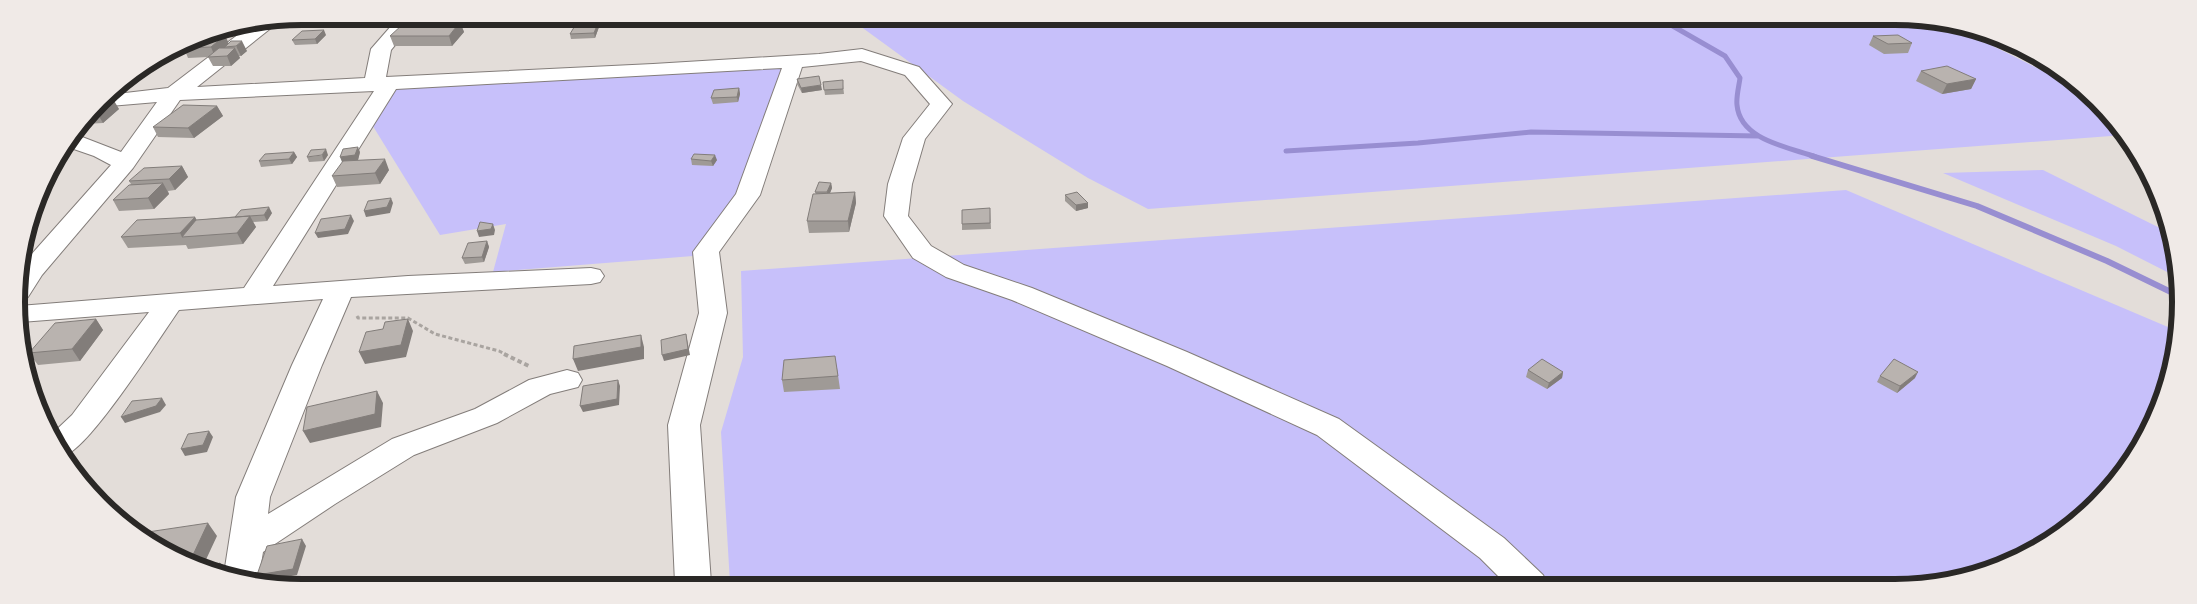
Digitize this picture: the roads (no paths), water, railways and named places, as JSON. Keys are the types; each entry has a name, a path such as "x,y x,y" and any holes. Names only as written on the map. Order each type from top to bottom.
{"street":[{"path":"253,296 381,84 381,48 402,25"},
{"path":"26,278 125,163 174,94 259,28"},
{"path":"111,101 174,94 794,62 862,55 912,71 941,104 914,138 900,184 896,216 922,252 955,271 1022,294 1194,367 1328,427 1492,548 1524,579"},
{"path":"693,579 684,426 713,313 706,252 748,195 794,62"},
{"path":"76,142 102,151 125,163"},
{"path":"26,314 408,284 591,276"},
{"path":"242,573 254,497 307,365 341,289"},
{"path":"63,442 89,415 171,302"},
{"path":"246,545 323,494 403,447 486,416 540,387 567,380"}],"waterway":[{"path":"1671,25 1725,56 1740,78 1737,105 1740,117 1747,126 1767,140 1816,157"},
{"path":"1286,151 1418,143 1531,132 1758,136"},
{"path":"1812,156 1977,206 2107,261 2171,292"}]}
